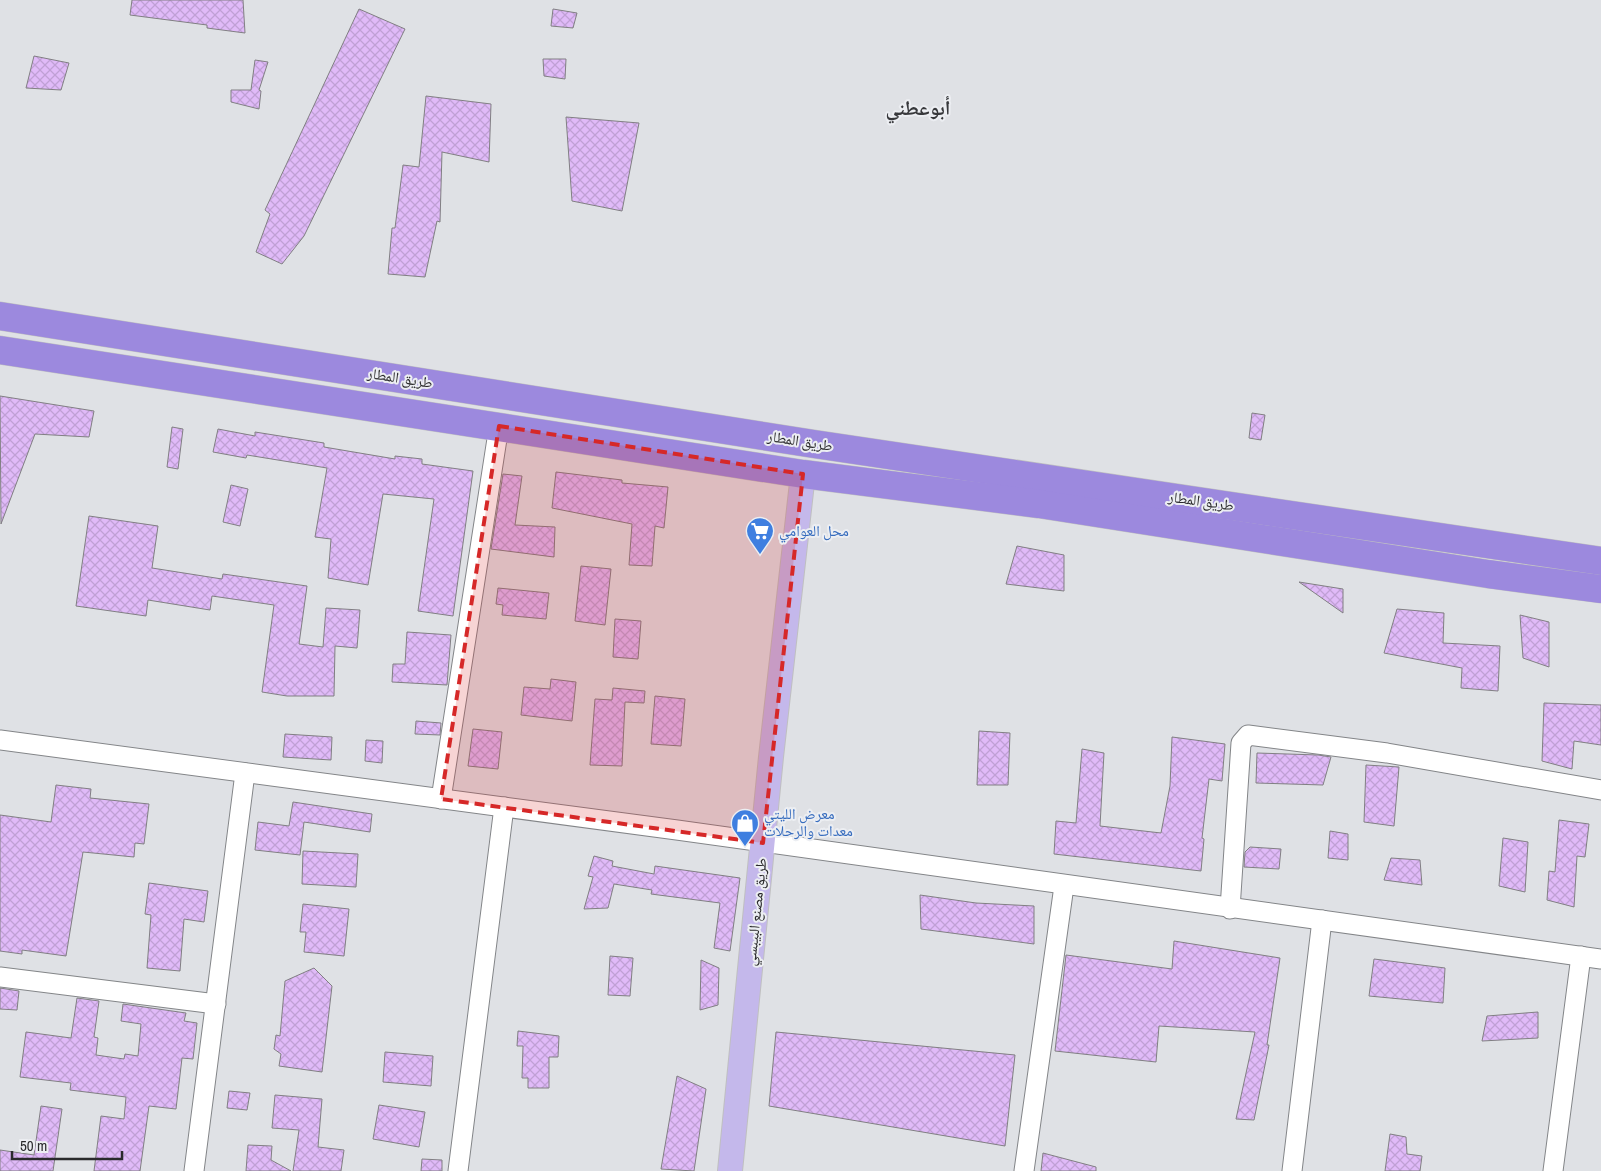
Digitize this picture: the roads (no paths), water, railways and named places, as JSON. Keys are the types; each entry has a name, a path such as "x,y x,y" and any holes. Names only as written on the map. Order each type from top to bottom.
{"highway":[{"name":"طريق المطار","path":"0,316 814,444 1601,561"},
{"name":"طريق المطار","path":"0,350 803,474 1107,514 1601,590"},
{"path":"1488,544 1488,574"}],"main road":[{"name":"طريق مصنع البيبسي","path":"730,1171 797,508 803,474"}],"street":[{"path":"441,799 499,426"},
{"path":"1230,909 1241,743 1248,734 1387,753 1601,790"},
{"path":"0,740 504,807 1601,960"},
{"path":"194,1171 245,773"},
{"path":"458,1171 504,807"},
{"path":"1024,1171 1064,886"},
{"path":"1292,1171 1322,920"},
{"path":"1553,1171 1581,956"},
{"path":"0,977 216,1004"}],"place":[{"name":"محل العوامي","path":"760,555"},
{"name":"معرض الليتي معدات والرحلات","path":"745,847"}],"district":[{"name":"أبوعطني","path":"918,108"}]}
